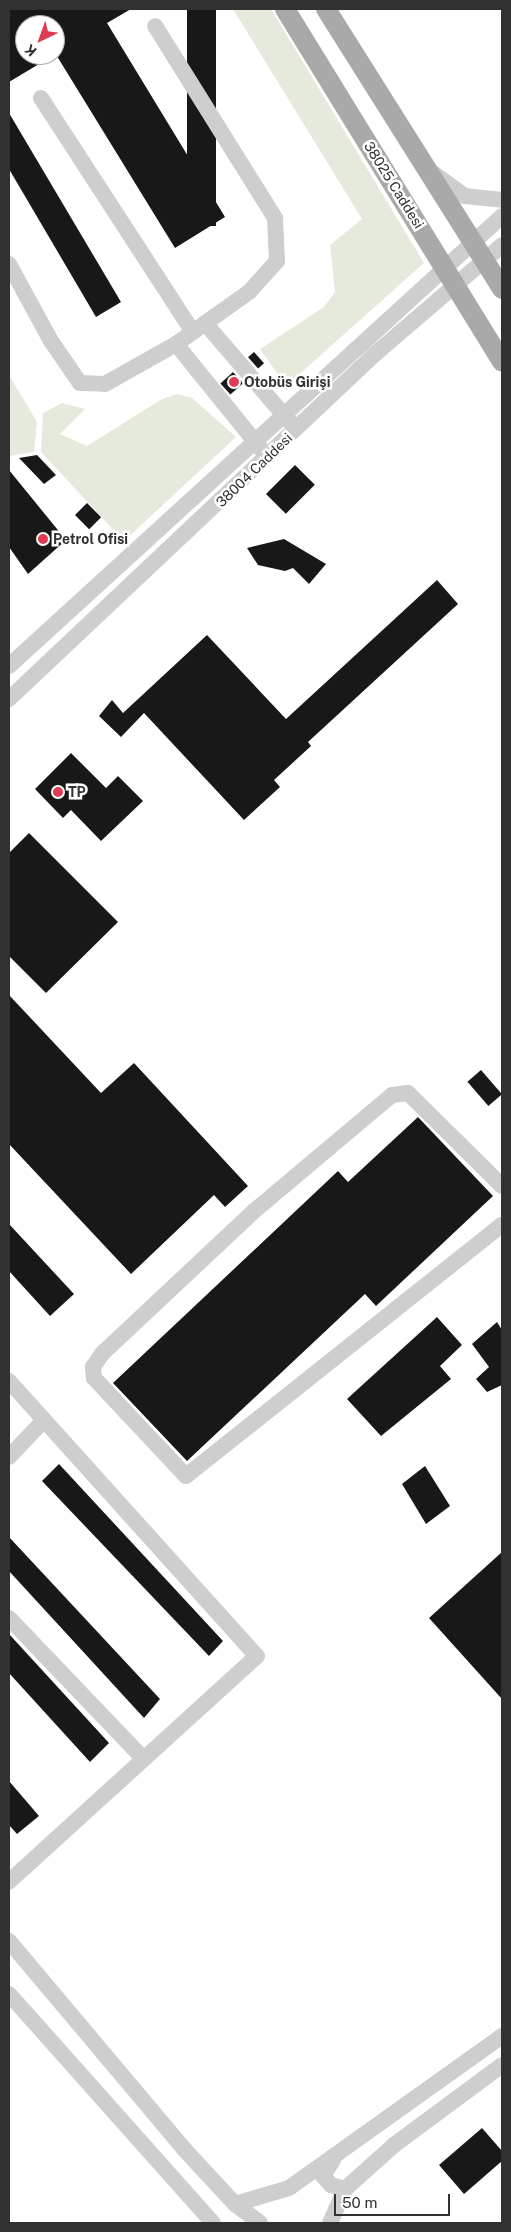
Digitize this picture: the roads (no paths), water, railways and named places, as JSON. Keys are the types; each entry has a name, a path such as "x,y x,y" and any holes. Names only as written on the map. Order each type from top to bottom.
{"main road":[{"name":"38025 Caddesi","path":"285,9 502,362"},
{"path":"326,9 502,289"}],"street":[{"path":"9,264 51,341 80,383 105,384 176,344 249,292 277,261 274,218 155,26"},
{"path":"40,98 199,327 297,428"},
{"path":"426,167 465,196 502,200"},
{"name":"38004 Caddesi","path":"9,699 267,458 450,276 474,242 502,216"},
{"name":"38004 Caddesi","path":"9,666 283,415 450,276 485,261 502,245"},
{"path":"176,344 267,458"},
{"path":"502,1186 408,1093 392,1095 253,1212 102,1354 93,1367 94,1378 186,1476 502,1225"},
{"path":"9,1381 257,1656 9,1882"},
{"path":"9,1457 44,1420"},
{"path":"9,1618 143,1758"},
{"path":"9,1941 235,2204 260,2223"},
{"path":"9,1994 207,2219"},
{"path":"235,2204 289,2188 336,2157 502,2036"},
{"path":"330,2223 345,2189 394,2145 502,2065"},
{"path":"336,2157 324,2176 331,2185 345,2189"}],"place":[{"name":"Otobüs Girişi","path":"234,382"},
{"name":"Petrol Ofisi","path":"43,539"},
{"name":"TP","path":"58,792"}]}
